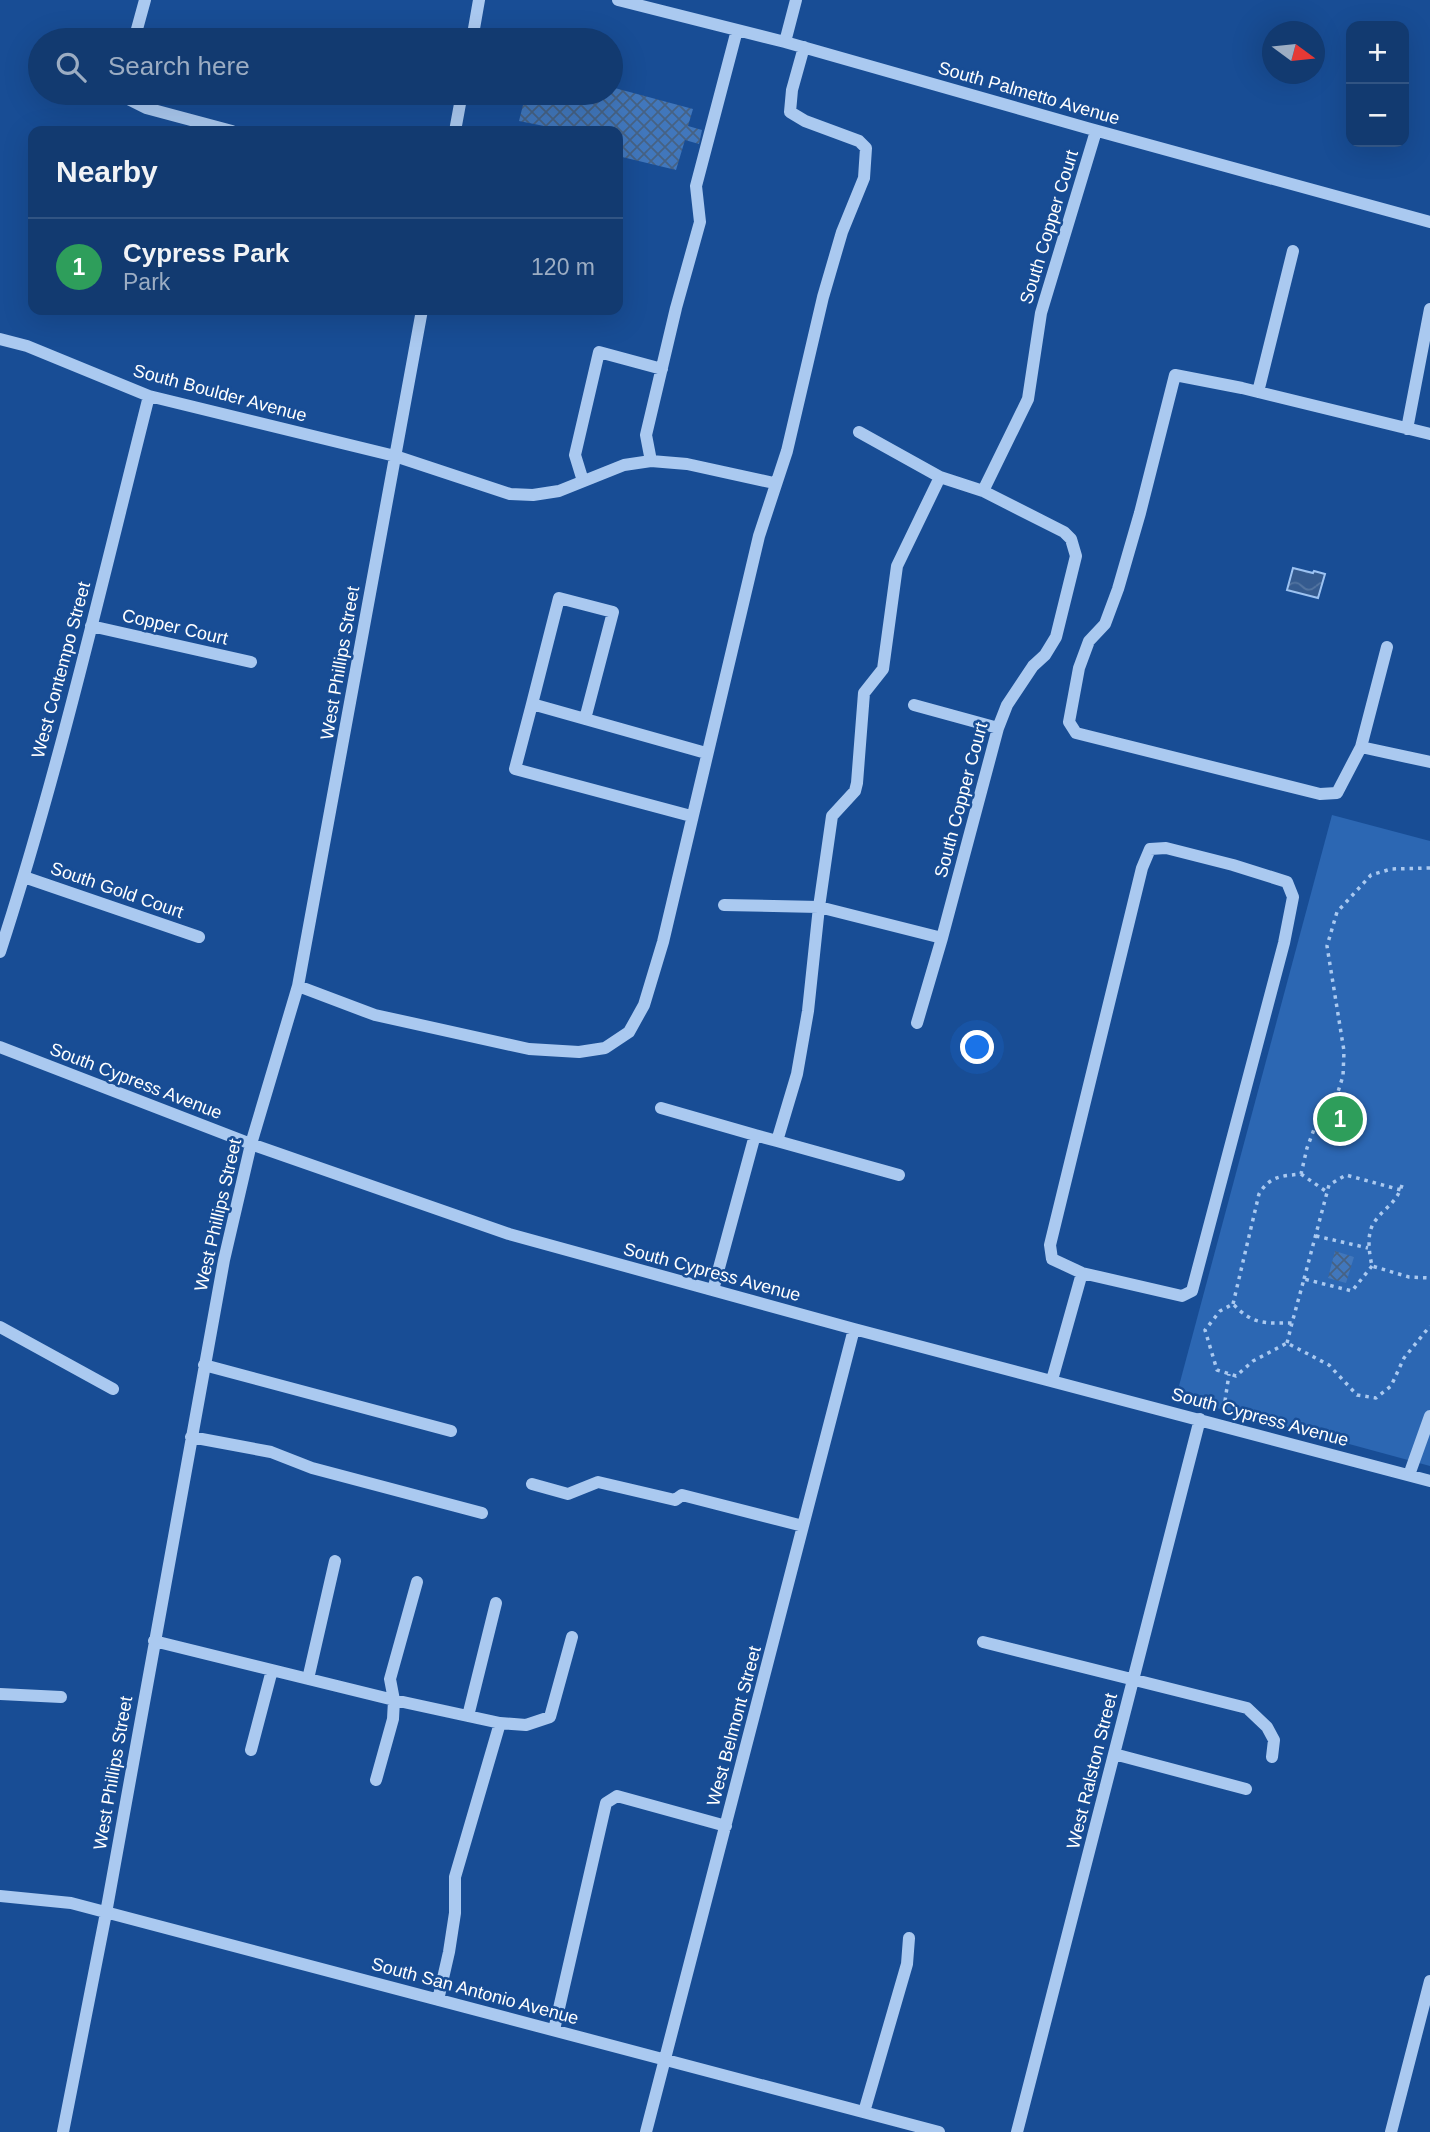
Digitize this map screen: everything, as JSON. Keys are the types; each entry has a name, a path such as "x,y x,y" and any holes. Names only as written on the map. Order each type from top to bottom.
{"street":[{"path":"137,28 145,0"},
{"path":"474,28 480,0"},
{"name":"South Palmetto Avenue","path":"618,0 804,47 1096,131 1430,222"},
{"path":"785,42 796,0"},
{"path":"651,461 646,435 700,222 696,186 737,30"},
{"path":"298,986 375,1015 528,1049 579,1052 605,1048 629,1032 644,1004 663,942 759,536 774,483 787,450 826,284 842,232 864,178 866,148 859,141 805,121 790,112 792,90 804,47"},
{"path":"141,105 213,126"},
{"path":"456,126 460,105"},
{"name":"South Copper Court","path":"984,491 1028,398 1041,313 1096,131"},
{"path":"1258,392 1293,251"},
{"path":"1407,429 1430,309"},
{"name":"West Phillips Street","path":"63,2132 106,1913 224,1260 251,1144 298,986 421,315"},
{"name":"South Boulder Avenue","path":"0,339 27,346 149,396 395,456 510,494 533,495 559,491 624,466 651,461 687,464 774,483"},
{"path":"583,481 575,455 599,352 662,369"},
{"path":"1387,648 1361,747 1337,793 1320,794 1076,733 1069,722 1079,668 1089,641 1105,624 1118,589 1175,375 1258,392 1430,434"},
{"name":"West Contempo Street","path":"0,952 24,877 149,396"},
{"name":"South Copper Court","path":"859,432 940,477 984,491 1063,532 1071,539 1075,550 1075,565 1056,637 1007,705 998,728 917,1023"},
{"path":"777,1141 797,1074 808,1011 832,816 855,791 858,783 864,693 883,669 897,566 940,477"},
{"path":"584,719 613,612 559,598 515,769 691,816"},
{"name":"Copper Court","path":"91,626 251,662"},
{"path":"532,704 706,753"},
{"path":"914,705 998,728"},
{"path":"1361,747 1430,762"},
{"path":"1166,848 1233,864 1287,882 1293,897 1284,943 1192,1291 1182,1296 1082,1273 1052,1259 1050,1245 1142,868 1150,849 1166,848"},
{"name":"South Gold Court","path":"24,877 199,936"},
{"path":"724,905 819,907 942,938"},
{"name":"South Cypress Avenue","path":"0,1046 251,1144 509,1234 854,1329 1430,1480"},
{"path":"661,1108 899,1175"},
{"path":"713,1290 755,1135"},
{"path":"1052,1380 1082,1273"},
{"path":"0,1327 113,1389"},
{"name":"West Belmont Street","path":"646,2132 854,1329"},
{"path":"204,1365 451,1431"},
{"path":"1409,1475 1430,1416"},
{"name":"West Ralston Street","path":"1017,2132 1200,1419"},
{"path":"191,1437 271,1452 312,1468 482,1513"},
{"path":"532,1485 568,1494 598,1482 675,1500 682,1494 803,1526"},
{"path":"308,1679 335,1561"},
{"path":"376,1780 393,1719 394,1700 390,1679 416,1582"},
{"path":"468,1716 496,1602"},
{"path":"154,1641 394,1700 500,1723 526,1725 550,1717 572,1637"},
{"path":"983,1642 1247,1707 1267,1727 1274,1740 1272,1757"},
{"path":"251,1750 272,1670"},
{"path":"0,1694 61,1697"},
{"path":"438,2000 455,1913 455,1877 500,1723"},
{"path":"1114,1754 1246,1790"},
{"path":"554,2030 606,1803 617,1796 726,1826"},
{"name":"South San Antonio Avenue","path":"0,1896 71,1903 939,2132"},
{"path":"864,2112 907,1964 909,1938"},
{"path":"1391,2132 1430,1981"}],"path":[{"path":"1301,1174 1318,1119 1336,1098 1343,1076 1344,1051 1327,946 1337,912 1371,875 1391,869 1430,868"},
{"path":"1304,1279 1352,1291 1372,1266 1369,1249 1373,1223 1398,1199 1402,1188 1346,1175 1329,1185 1316,1236 1304,1279 1292,1323 1287,1343 1253,1361 1236,1376 1217,1370 1205,1330 1220,1311 1233,1304 1259,1194 1266,1183 1283,1176 1301,1174 1327,1192"},
{"path":"1316,1236 1369,1249"},
{"path":"1372,1266 1409,1277 1430,1278"},
{"path":"1233,1304 1245,1317 1264,1323 1292,1323"},
{"path":"1287,1343 1329,1366 1357,1395 1376,1398 1391,1386 1404,1358 1430,1326"},
{"path":"1225,1401 1229,1374"}],"shaded area":[{"path":"1332,815 1430,841 1430,1466 1176,1397"}],"water":[{"path":"1293,568 1325,574 1318,598 1287,590"}],"building":[{"path":"623,90 693,109 688,126 702,130 699,144 685,140 676,170 623,157 623,126 544,126 519,121 523,105 623,105"},
{"path":"1335,1251 1354,1257 1346,1283 1328,1278"}],"place":[{"name":"Cypress Park","path":"1340,1119"}]}
